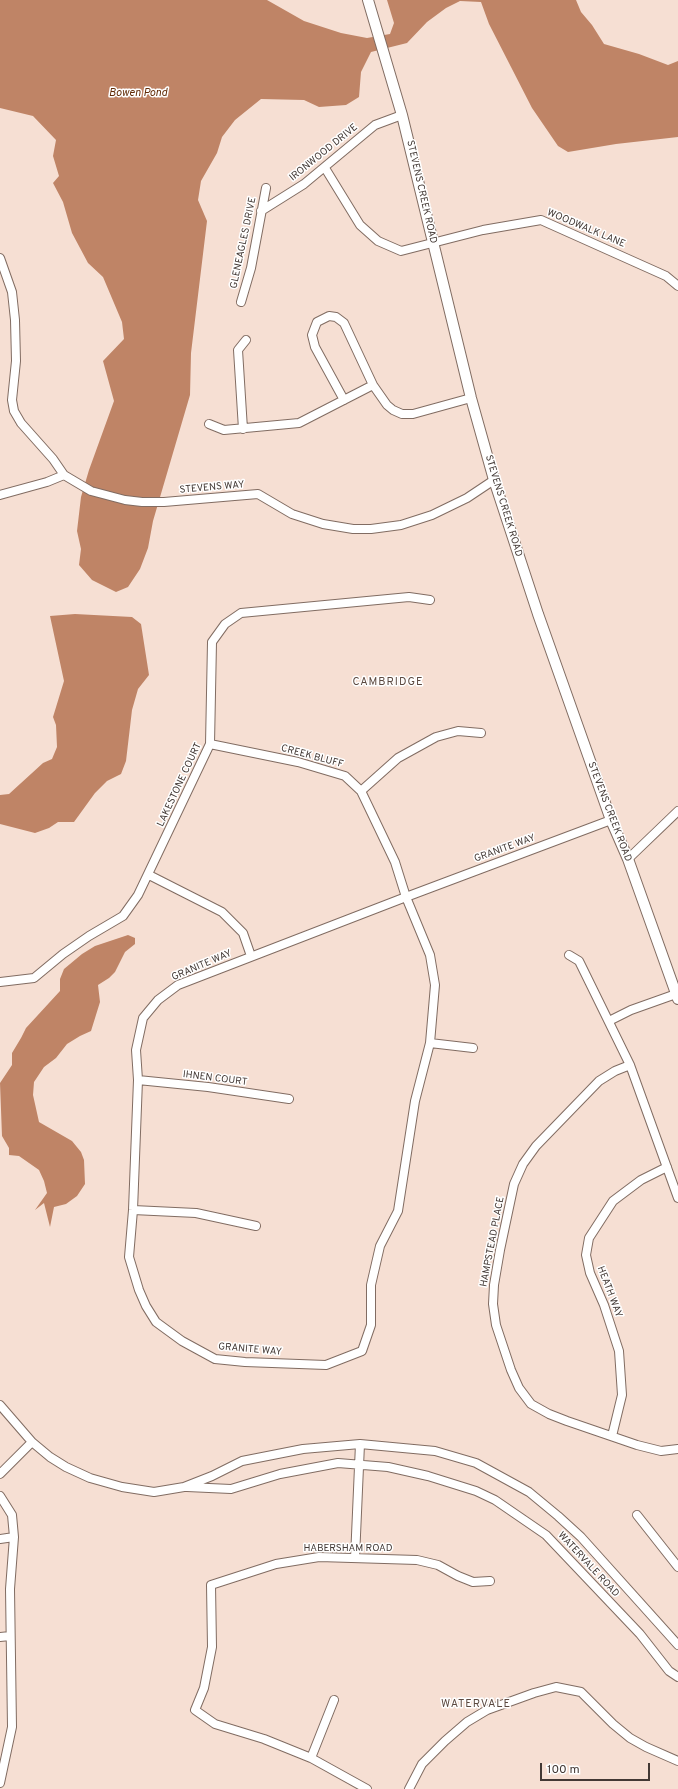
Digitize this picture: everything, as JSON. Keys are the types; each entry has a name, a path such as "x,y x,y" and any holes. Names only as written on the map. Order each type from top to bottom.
{"street":[{"name":"STEVENS CREEK ROAD","path":"370,5 402,115 471,398 494,480 538,614 611,820 628,859 677,996"},
{"name":"IRONWOOD DRIVE","path":"261,211 304,184 375,125 402,115"},
{"name":"WOODWALK LANE","path":"324,168 360,225 378,242 401,251 484,230 541,220 666,276 678,286"},
{"name":"GLENEAGLES DRIVE","path":"241,302 251,268 266,188"},
{"name":"STEVENS WAY","path":"0,258 12,292 14,313 16,361 12,400 14,411 21,423 64,475 91,491 125,500 164,502 258,494 292,514 323,524 353,529 371,529 402,525 432,515 467,498 494,480"},
{"path":"344,400 315,347 312,335 317,322 320,319 329,316 336,317 344,323 373,385 387,405 402,414 413,414 471,398"},
{"path":"243,429 238,350 246,340"},
{"path":"209,424 224,430 299,423 373,385"},
{"path":"0,496 47,482 64,475"},
{"name":"LAKESTONE COURT","path":"0,982 34,978 63,954 89,936 107,927 123,916 138,895 149,875 210,744 212,642 225,624 241,613 409,597 430,600"},
{"path":"361,791 398,758 436,737 458,731 481,732"},
{"name":"CREEK BLUFF","path":"210,744 298,762 345,776 361,791 395,862 406,896"},
{"path":"628,859 678,811"},
{"name":"GRANITE WAY","path":"406,896 430,955 435,985 430,1043 415,1101 398,1212 380,1246 371,1285 371,1325 362,1351 326,1365 245,1362 215,1359 182,1341 156,1322 146,1306 139,1290 129,1257 133,1210 138,1080 136,1050 144,1018 158,1000 178,985 406,896 611,820"},
{"path":"149,875 222,912 243,933 251,956"},
{"path":"569,955 579,961 630,1065 678,1198"},
{"path":"609,1021 631,1010 677,996"},
{"path":"430,1043 473,1048"},
{"name":"HAMPSTEAD PLACE","path":"630,1065 615,1071 600,1081 536,1146 523,1164 514,1184 494,1285 496,1325 503,1348 519,1388 531,1404 549,1414 612,1436 661,1451 678,1449"},
{"name":"IHNEN COURT","path":"138,1080 208,1087 289,1099"},
{"name":"HEATH WAY","path":"612,1436 622,1395 619,1351 604,1305 590,1273 586,1255 589,1238 613,1201 641,1180 667,1167"},
{"path":"133,1210 196,1213 256,1226"},
{"name":"WATERVALE ROAD","path":"0,1396 2,1406 32,1442 50,1457 66,1467 90,1478 122,1487 154,1492 184,1487 231,1489 280,1474 338,1463 388,1467 456,1484 495,1500 521,1516 546,1535 640,1634 669,1670 678,1677"},
{"path":"0,1474 32,1442"},
{"path":"355,1558 360,1444"},
{"name":"WATERVALE ROAD","path":"184,1487 212,1476 242,1461 303,1449 360,1444 434,1451 476,1463 528,1492 581,1537 678,1646"},
{"path":"0,1496 12,1515 14,1537 10,1589 12,1727 0,1783"},
{"path":"637,1515 675,1557 678,1567"},
{"path":"0,1539 14,1537"},
{"name":"HABERSHAM ROAD","path":"367,1789 311,1758 264,1739 215,1724 195,1710 204,1688 212,1646 211,1585 276,1564 298,1559 319,1557 417,1560 438,1565 473,1582 490,1581"},
{"path":"0,1637 10,1636"},
{"path":"409,1789 422,1764 467,1722 487,1710 534,1693 556,1688 581,1692 613,1724 630,1738 646,1747 678,1761"},
{"path":"311,1758 334,1700"}],"water":[{"name":"Bowen Pond","path":"0,0 267,0 304,21 341,33 367,38 390,34 394,23 387,0 576,0 581,12 592,25 604,44 639,54 668,65 678,61 678,137 616,144 568,152 558,146 532,108 489,24 481,2 460,1 446,8 427,22 407,43 371,52 361,72 359,97 346,105 319,107 304,100 261,99 235,120 222,137 217,153 201,181 198,200 207,221 191,353 190,395 153,521 148,548 140,569 128,587 116,592 92,580 79,565 81,549 77,531 81,497 89,470 114,401 103,361 124,339 122,322 103,277 88,263 72,233 63,202 53,183 59,176 53,156 56,140 33,116 0,108"},
{"path":"75,614 132,617 141,624 149,675 138,689 132,710 126,761 121,774 107,781 95,793 74,822 58,822 49,828 35,833 0,824 0,795 9,794 43,763 52,759 57,747 56,725 53,717 64,681 50,616"},
{"path":"128,935 135,938 135,944 125,952 115,972 98,985 100,1002 91,1031 67,1044 56,1058 44,1067 34,1082 33,1095 39,1122 72,1141 81,1152 84,1160 85,1184 77,1196 66,1204 54,1207 50,1227 44,1203 35,1210 47,1193 39,1170 19,1156 9,1155 9,1148 2,1136 0,1083 12,1065 12,1053 26,1028 60,991 60,979 64,969 82,954 95,946"}],"district":[{"name":"CAMBRIDGE","path":"388,683"},
{"name":"WATERVALE","path":"476,1705"}]}
